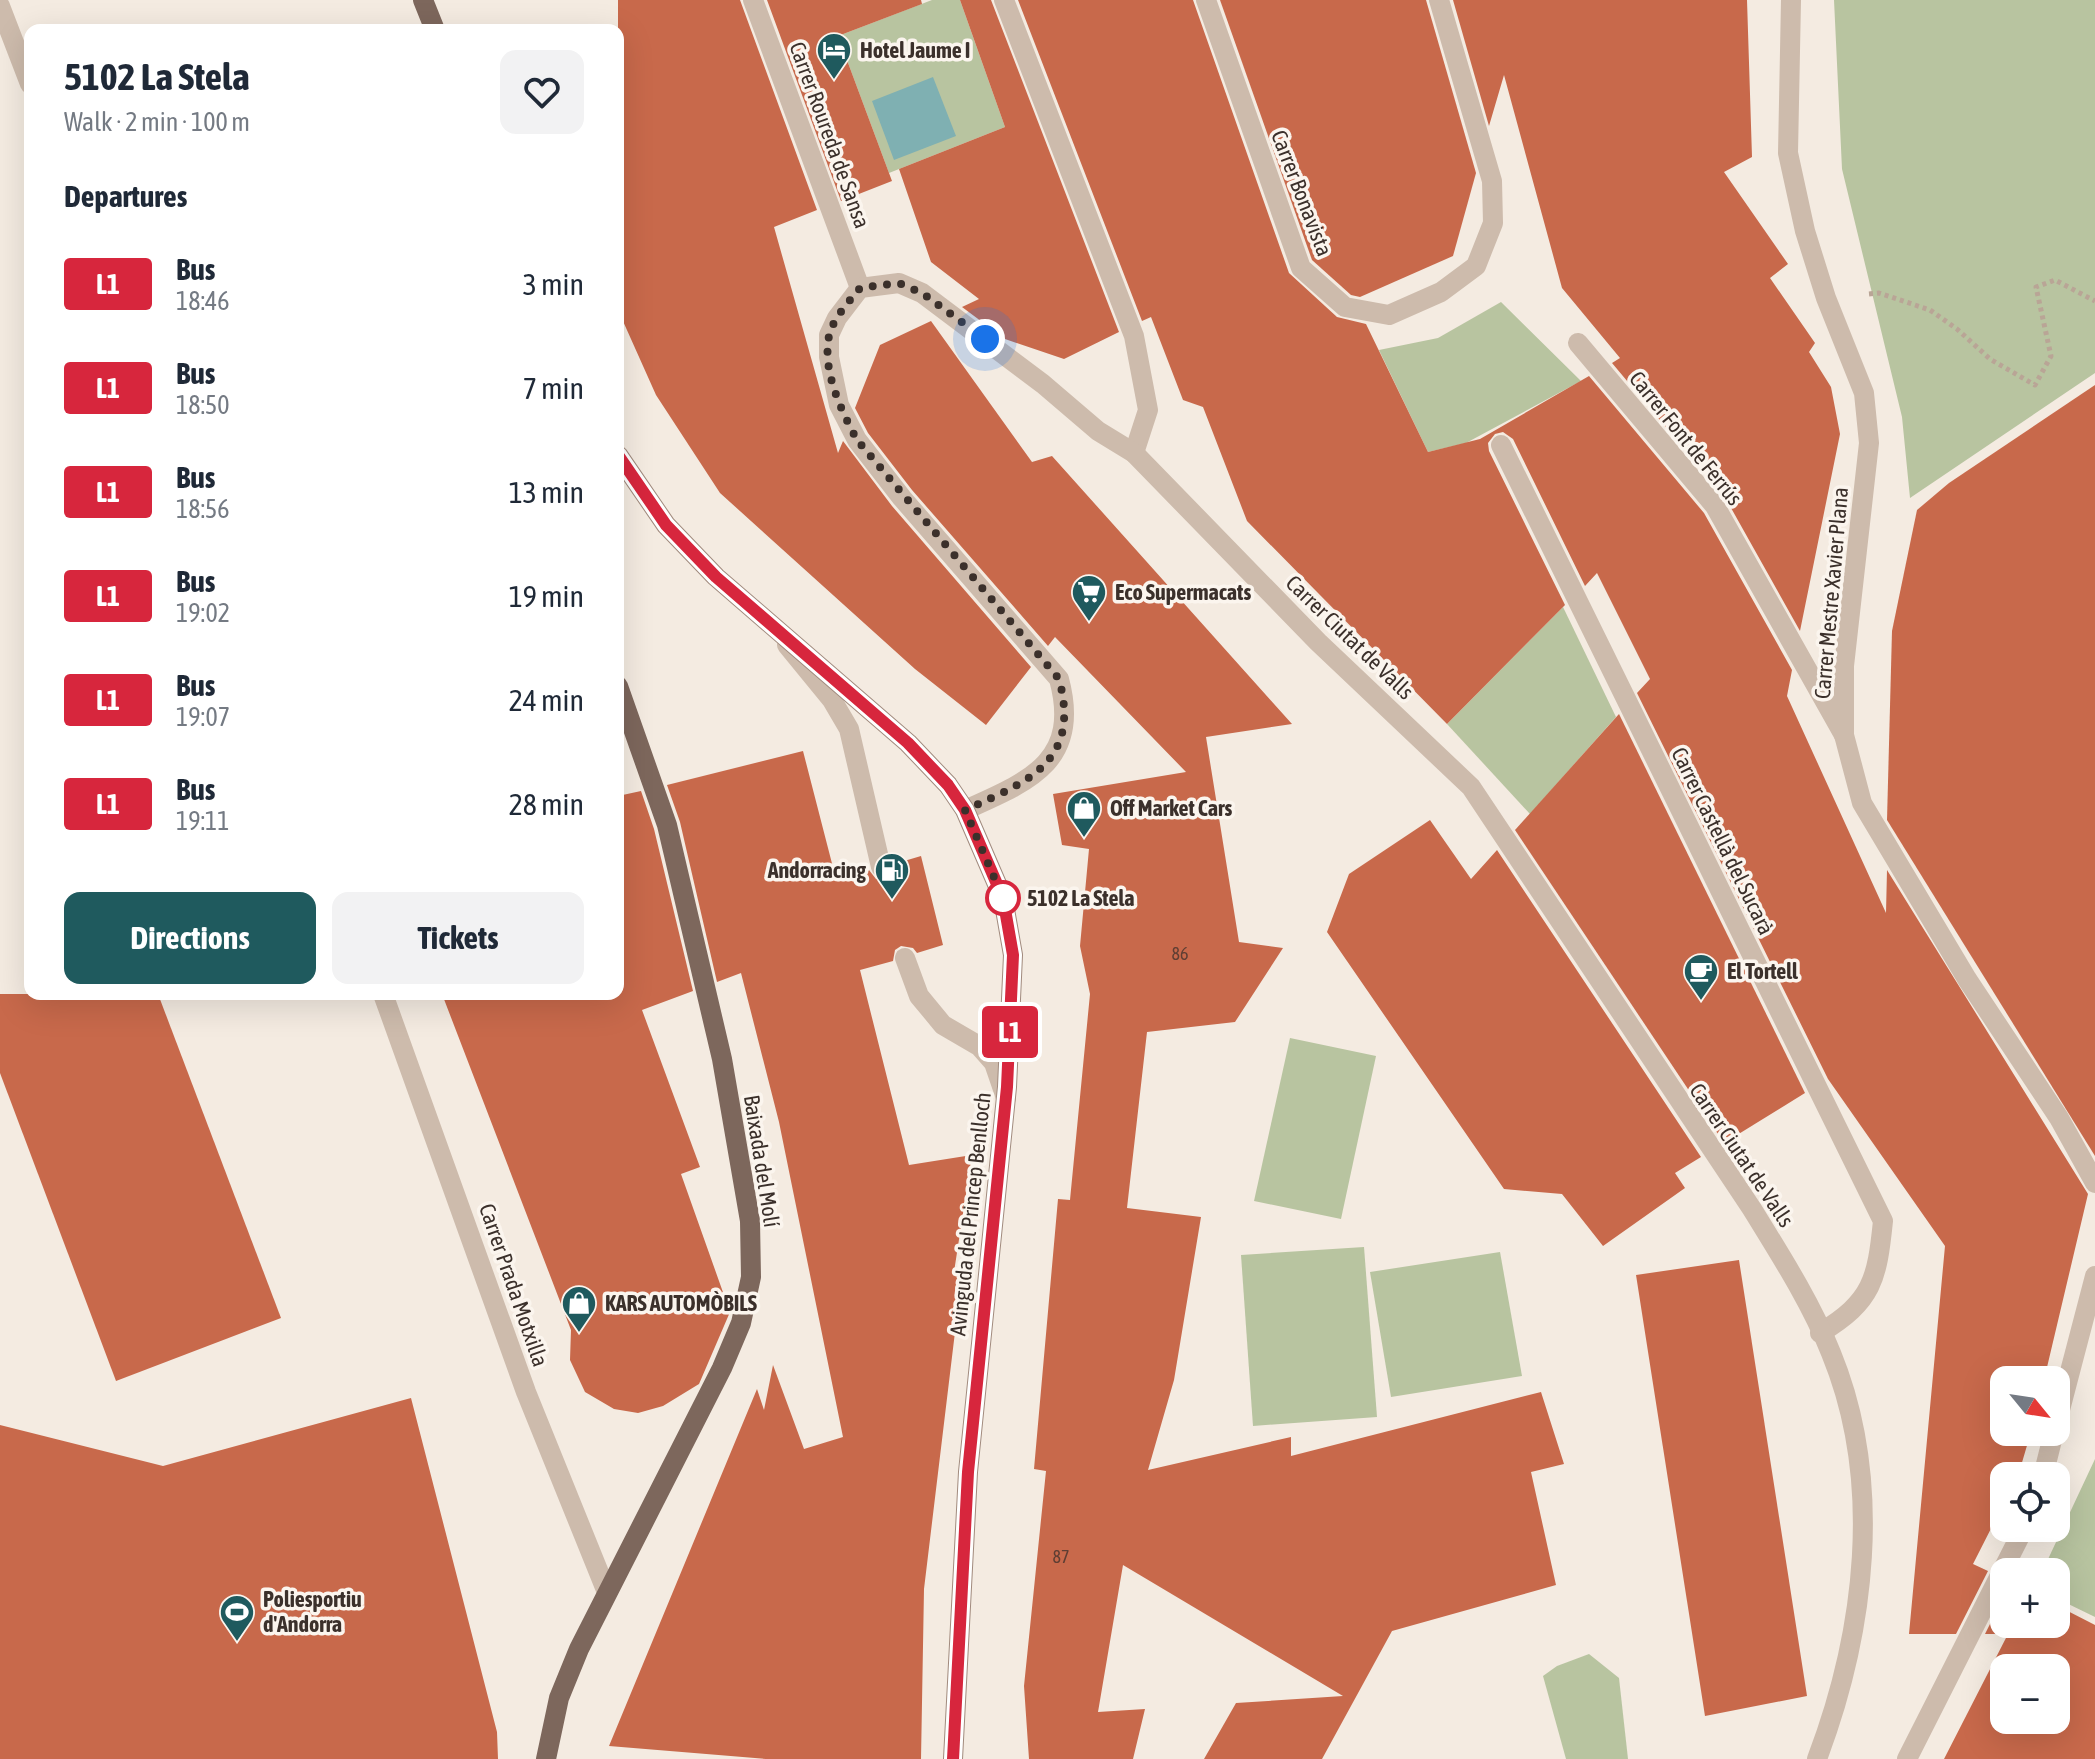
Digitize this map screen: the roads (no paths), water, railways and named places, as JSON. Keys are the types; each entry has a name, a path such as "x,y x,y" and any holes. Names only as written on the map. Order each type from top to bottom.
{"main road":[{"path":"423,0 433,24"},
{"name":"Baixada del Molí","path":"546,1759 559,1698 606,1590 722,1368 741,1323 751,1277 750,1221 722,1059 667,825 624,703"}],"street":[{"name":"Carrer Roureda de Sansa","path":"753,0 860,288"},
{"path":"1004,0 1134,336 1148,410 1134,453"},
{"name":"Carrer Bonavista","path":"1206,0 1301,268 1345,307 1389,315 1441,292 1476,266 1493,223 1492,181 1439,0"},
{"name":"Carrer Mestre Xavier Plana","path":"1791,0 1788,153 1805,231 1826,298 1864,393 1869,443 1844,666 1844,735 1862,803 1967,979 2059,1118 2095,1183"},
{"path":"0,6 24,68"},
{"name":"Carrer Ciutat de Valls","path":"860,288 899,283 922,293 1043,384 1098,431 1134,453 1318,642 1471,787 1752,1209 1795,1279 1831,1352 1851,1415 1861,1484 1861,1566 1856,1628 1839,1702 1817,1759"},
{"path":"860,288 837,318 829,335 829,357 839,405 857,440 902,498 1059,679 1067,709 1061,741 1039,772 1012,789 965,810"},
{"name":"Carrer Font de Ferrús","path":"1578,343 1715,506 1844,735"},
{"name":"Carrer Castellà del Sucarà","path":"1501,445 1883,1221 1878,1271 1862,1300 1841,1320 1820,1333"},
{"name":"Avinguda del Princep Benlloch","path":"624,464 666,525 748,608 908,743 965,810 1003,898 1013,955 1006,1098 968,1472 953,1759"},
{"path":"769,624 832,700 849,729 881,867"},
{"path":"905,958 919,996 943,1025 979,1046 994,1063 1006,1098"},
{"name":"Carrer Prada Motxilla","path":"385,1000 526,1392 606,1590"},
{"path":"2070,1372 2095,1276"},
{"path":"1907,1759 2017,1542"}],"water":[{"path":"933,77 956,136 894,160 872,101"}],"place":[{"name":"Hotel Jaume I","path":"834,81"},
{"name":"Eco Supermacats","path":"1089,623"},
{"name":"Off Market Cars","path":"1084,839"},
{"name":"5102 La Stela","path":"1003,898"},
{"name":"Andorracing","path":"892,901"},
{"name":"El Tortell","path":"1701,1002"},
{"name":"KARS AUTOMÒBILS","path":"579,1334"},
{"name":"Poliesportiu d'Andorra","path":"237,1643"}]}
